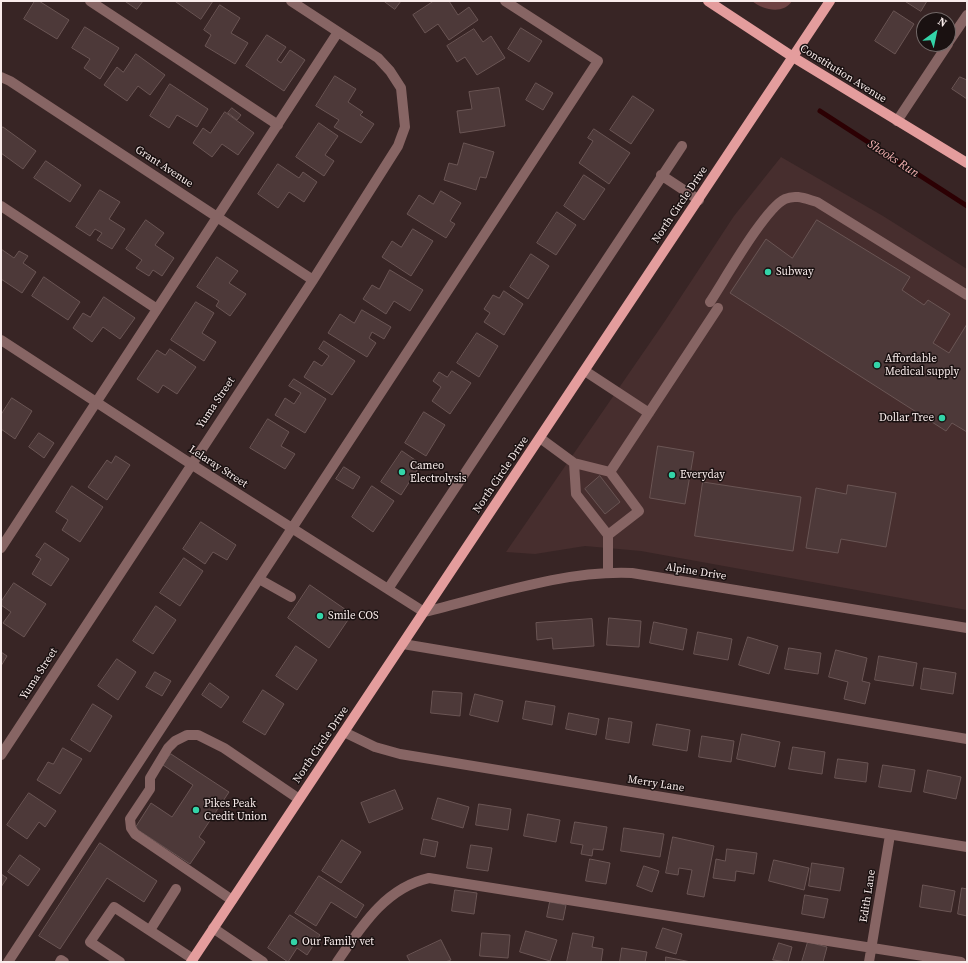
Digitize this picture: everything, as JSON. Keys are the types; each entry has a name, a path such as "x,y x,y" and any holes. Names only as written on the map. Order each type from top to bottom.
{"main road":[{"name":"Constitution Avenue","path":"708,1 793,57 967,162"},
{"name":"North Circle Drive","path":"192,961 830,1"}],"street":[{"path":"90,1 278,125"},
{"name":"Yuma Street","path":"1,755 313,280 398,146 405,127 401,88 390,70 378,58 291,1"},
{"path":"8,962 598,60 505,1"},
{"path":"956,32 967,15"},
{"path":"1,548 338,32"},
{"path":"897,121 943,52"},
{"name":"Grant Avenue","path":"1,77 16,85 313,280"},
{"path":"388,589 661,175 682,146"},
{"path":"661,175 699,200"},
{"path":"610,472 650,413 766,215 784,199 796,196 817,202 967,295"},
{"path":"1,206 157,309"},
{"name":"Lelaray Street","path":"1,340 97,401 191,464 424,612"},
{"path":"585,371 650,413"},
{"path":"540,438 574,463 610,472 638,511 608,535"},
{"path":"574,463 576,494 608,535 608,572"},
{"name":"Alpine Drive","path":"424,612 558,579 585,574 608,572 632,573 967,628"},
{"path":"259,579 291,597"},
{"path":"403,644 967,739"},
{"name":"Merry Lane","path":"344,732 375,747 400,754 967,847"},
{"path":"232,900 135,834 129,824 130,819 150,789 150,778 168,748 175,741 187,735 198,735 224,748 299,799"},
{"name":"Edith Lane","path":"869,962 890,835"},
{"path":"337,962 365,921 396,892 413,882 429,878 961,962"},
{"path":"150,930 176,889"},
{"path":"120,962 90,942 114,906 192,961"},
{"path":"213,928 263,962"},
{"path":"60,962 61,960 64,962"}],"shaded area":[{"path":"752,1 792,1 784,8 773,10 762,7"},
{"path":"781,157 883,216 967,269 967,610 641,551 585,546 535,554 506,552 665,321 734,216"}],"building":[{"path":"35,1 39,1 69,20 57,39 24,19"},
{"path":"125,1 143,1 137,9"},
{"path":"175,1 213,1 201,19"},
{"path":"384,1 401,1 395,9"},
{"path":"434,1 449,1 458,15 469,7 478,20 449,40 438,24 425,33 413,15"},
{"path":"905,1 927,1 921,11"},
{"path":"220,5 240,18 231,33 248,43 235,64 205,46 211,35 204,30"},
{"path":"894,11 914,24 895,54 875,41"},
{"path":"85,27 119,48 100,79 84,68 90,59 72,48"},
{"path":"521,28 542,41 529,62 508,49"},
{"path":"474,29 483,42 491,36 505,58 477,75 465,57 457,62 447,46"},
{"path":"267,35 286,47 277,60 281,63 290,50 305,60 284,91 246,66"},
{"path":"136,54 165,75 150,95 138,86 127,101 104,85 117,67 123,72"},
{"path":"335,76 356,89 348,102 363,112 360,115 374,124 361,143 334,127 339,120 316,106"},
{"path":"960,77 967,80 967,99 952,89"},
{"path":"536,83 553,93 543,110 526,100"},
{"path":"170,84 208,109 197,127 177,115 169,128 150,116"},
{"path":"499,88 505,126 460,133 457,111 472,109 469,92"},
{"path":"633,96 654,110 631,144 610,130"},
{"path":"232,108 241,115 237,120 228,113"},
{"path":"225,112 254,133 238,155 222,144 212,157 193,143 203,128 210,133"},
{"path":"319,123 338,136 325,155 334,161 324,176 296,157"},
{"path":"3,127 36,151 23,169 1,153 1,130"},
{"path":"594,129 630,153 609,184 579,163 593,141 588,138"},
{"path":"464,143 494,152 486,178 480,177 476,190 444,180 449,163 457,165"},
{"path":"46,161 81,185 70,202 34,178"},
{"path":"278,164 299,178 303,172 317,182 304,202 289,192 278,208 258,194"},
{"path":"584,175 605,189 584,220 564,206"},
{"path":"100,190 120,202 109,219 125,229 112,249 97,240 102,233 95,229 90,236 76,227"},
{"path":"441,191 461,203 450,221 455,224 446,238 407,214 419,195 433,204"},
{"path":"557,212 576,225 556,255 537,243"},
{"path":"146,220 164,233 155,245 174,258 162,276 153,270 149,276 136,268 142,260 126,249"},
{"path":"817,220 910,277 902,290 924,305 928,300 950,314 933,343 949,353 967,324 967,432 952,423 946,431 730,293 766,239 792,258"},
{"path":"413,229 433,241 411,276 382,257 392,241 401,247"},
{"path":"1,249 14,258 19,251 28,256 23,263 36,272 22,293 1,279"},
{"path":"531,254 549,266 528,299 510,287"},
{"path":"217,257 238,271 229,283 246,294 230,316 216,306 219,301 197,287"},
{"path":"390,270 423,290 410,311 394,301 386,314 363,299 372,285 379,289"},
{"path":"44,277 80,302 68,320 32,296"},
{"path":"504,291 523,304 504,335 484,322 490,313 484,309 493,295 499,298"},
{"path":"104,297 135,318 120,339 103,327 92,342 73,328 83,313 90,317"},
{"path":"196,302 214,313 202,333 216,342 204,361 171,340"},
{"path":"362,310 391,327 384,339 372,332 369,338 376,343 367,357 328,333 340,314 354,323"},
{"path":"477,333 498,346 479,377 457,363"},
{"path":"324,341 355,361 332,395 304,377 314,361 322,366 329,356 319,349"},
{"path":"170,349 196,367 177,394 163,385 158,393 137,379 157,350 165,355"},
{"path":"452,371 471,383 450,414 432,401 441,387 433,381 439,372 447,377"},
{"path":"294,379 326,399 305,433 275,415 285,398 294,404 301,393 289,386"},
{"path":"12,398 32,411 15,439 1,429 1,415"},
{"path":"424,412 445,425 426,456 405,443"},
{"path":"268,419 289,432 281,446 295,454 285,469 250,448"},
{"path":"39,433 54,443 44,458 29,447"},
{"name":"Everyday","path":"658,446 694,452 685,504 650,498"},
{"path":"402,451 421,464 401,495 381,482"},
{"path":"116,456 130,465 107,500 88,487 107,460 111,463"},
{"path":"344,467 360,477 353,489 336,479"},
{"path":"600,476 620,502 605,514 585,489"},
{"path":"703,482 801,497 793,551 695,536"},
{"path":"848,485 896,493 886,547 841,539 838,553 806,548 816,488 846,494"},
{"path":"72,486 103,507 80,542 62,530 68,520 56,512"},
{"path":"372,486 394,501 373,532 352,517"},
{"path":"201,522 236,545 227,560 213,552 205,564 183,549"},
{"path":"45,543 69,559 51,586 32,574 41,559 36,556"},
{"path":"184,558 203,571 180,606 160,593"},
{"path":"14,583 46,604 24,637 3,623 11,612 1,605 1,602"},
{"name":"Smile COS","path":"310,585 352,614 329,648 288,618"},
{"path":"156,606 176,620 153,654 133,641"},
{"path":"609,618 641,621 639,647 607,645"},
{"path":"592,619 594,646 553,649 552,638 537,640 536,623"},
{"path":"654,622 687,629 683,650 650,643"},
{"path":"698,632 732,639 728,660 694,654"},
{"path":"748,637 778,646 769,674 739,665"},
{"path":"296,646 317,660 297,690 276,676"},
{"path":"789,648 821,653 818,674 785,669"},
{"path":"836,650 867,658 862,681 870,683 865,704 844,699 848,682 829,677"},
{"path":"1,652 7,656 1,666"},
{"path":"879,656 917,663 913,686 875,680"},
{"path":"117,659 136,672 118,700 98,686"},
{"path":"924,668 956,673 953,694 921,689"},
{"path":"155,672 171,681 162,696 146,687"},
{"path":"210,683 229,697 221,708 202,695"},
{"path":"263,690 284,704 265,735 243,722"},
{"path":"433,691 462,693 460,716 431,713"},
{"path":"475,694 503,701 498,722 470,715"},
{"path":"526,701 555,706 552,725 523,719"},
{"path":"93,704 112,716 90,752 71,740"},
{"path":"569,713 599,719 596,735 566,729"},
{"path":"609,718 632,722 629,743 606,739"},
{"path":"657,724 690,730 687,751 653,745"},
{"path":"742,734 780,742 775,767 737,759"},
{"path":"702,736 734,741 731,762 699,757"},
{"path":"793,747 825,752 822,774 789,769"},
{"path":"63,748 82,759 60,794 37,780 48,762 53,764"},
{"name":"Pikes Peak Credit Union","path":"171,754 229,792 199,837 205,842 190,864 135,828 151,803 172,817 193,785 163,765"},
{"path":"838,759 868,763 866,782 835,778"},
{"path":"883,765 915,770 911,792 879,787"},
{"path":"928,770 961,777 956,799 924,792"},
{"path":"395,790 403,809 369,823 361,803"},
{"path":"29,793 56,811 45,827 39,822 27,839 7,825"},
{"path":"438,798 469,807 463,828 432,819"},
{"path":"479,804 511,809 508,830 476,825"},
{"path":"528,814 560,820 556,842 524,836"},
{"path":"575,822 607,827 603,850 593,849 592,856 581,854 583,845 571,843"},
{"path":"624,828 664,834 660,857 621,851"},
{"path":"673,837 714,846 704,897 687,894 692,870 679,868 678,875 666,873"},
{"path":"424,839 438,842 435,857 421,854"},
{"path":"342,840 361,852 341,883 322,871"},
{"path":"100,843 157,881 144,902 107,878 60,949 39,936"},
{"path":"471,845 492,848 488,871 467,868"},
{"path":"727,849 757,853 754,874 736,871 735,881 713,878 716,859 725,861"},
{"path":"20,855 40,869 28,886 8,872"},
{"path":"590,859 610,863 606,884 586,881"},
{"path":"774,860 809,868 804,890 769,881"},
{"path":"812,863 844,868 840,891 809,886"},
{"path":"644,866 659,871 652,892 637,886"},
{"path":"1,874 7,878 1,887"},
{"path":"319,876 364,905 356,918 331,902 316,926 295,913"},
{"path":"923,885 955,891 951,912 920,907"},
{"path":"962,888 967,889 967,916 958,914"},
{"path":"455,890 477,893 474,914 452,911"},
{"path":"805,895 828,899 824,918 802,914"},
{"path":"550,902 566,905 563,920 547,917"},
{"name":"Our Family vet","path":"290,915 320,935 307,955 297,948 288,962 268,948"},
{"path":"663,928 682,934 676,954 656,948"},
{"path":"526,931 557,940 550,961 520,952"},
{"path":"482,933 510,935 508,958 480,956"},
{"path":"573,933 594,937 592,947 603,949 601,962 567,962"},
{"path":"441,940 451,960 445,962 410,962 407,956"},
{"path":"808,942 827,947 823,962 802,962"},
{"path":"779,943 792,947 788,962 773,960"},
{"path":"622,948 647,952 645,962 620,962"},
{"path":"666,957 691,962 666,962"}],"waterway":[{"name":"Shooks Run","path":"820,111 967,206"}],"place":[{"name":"Subway","path":"768,272"},
{"name":"Affordable Medical supply","path":"877,365"},
{"name":"Dollar Tree","path":"942,418"},
{"name":"Cameo Electrolysis","path":"402,472"},
{"name":"Everyday","path":"672,475"},
{"name":"Smile COS","path":"320,616"},
{"name":"Pikes Peak Credit Union","path":"196,810"},
{"name":"Our Family vet","path":"294,942"}]}
